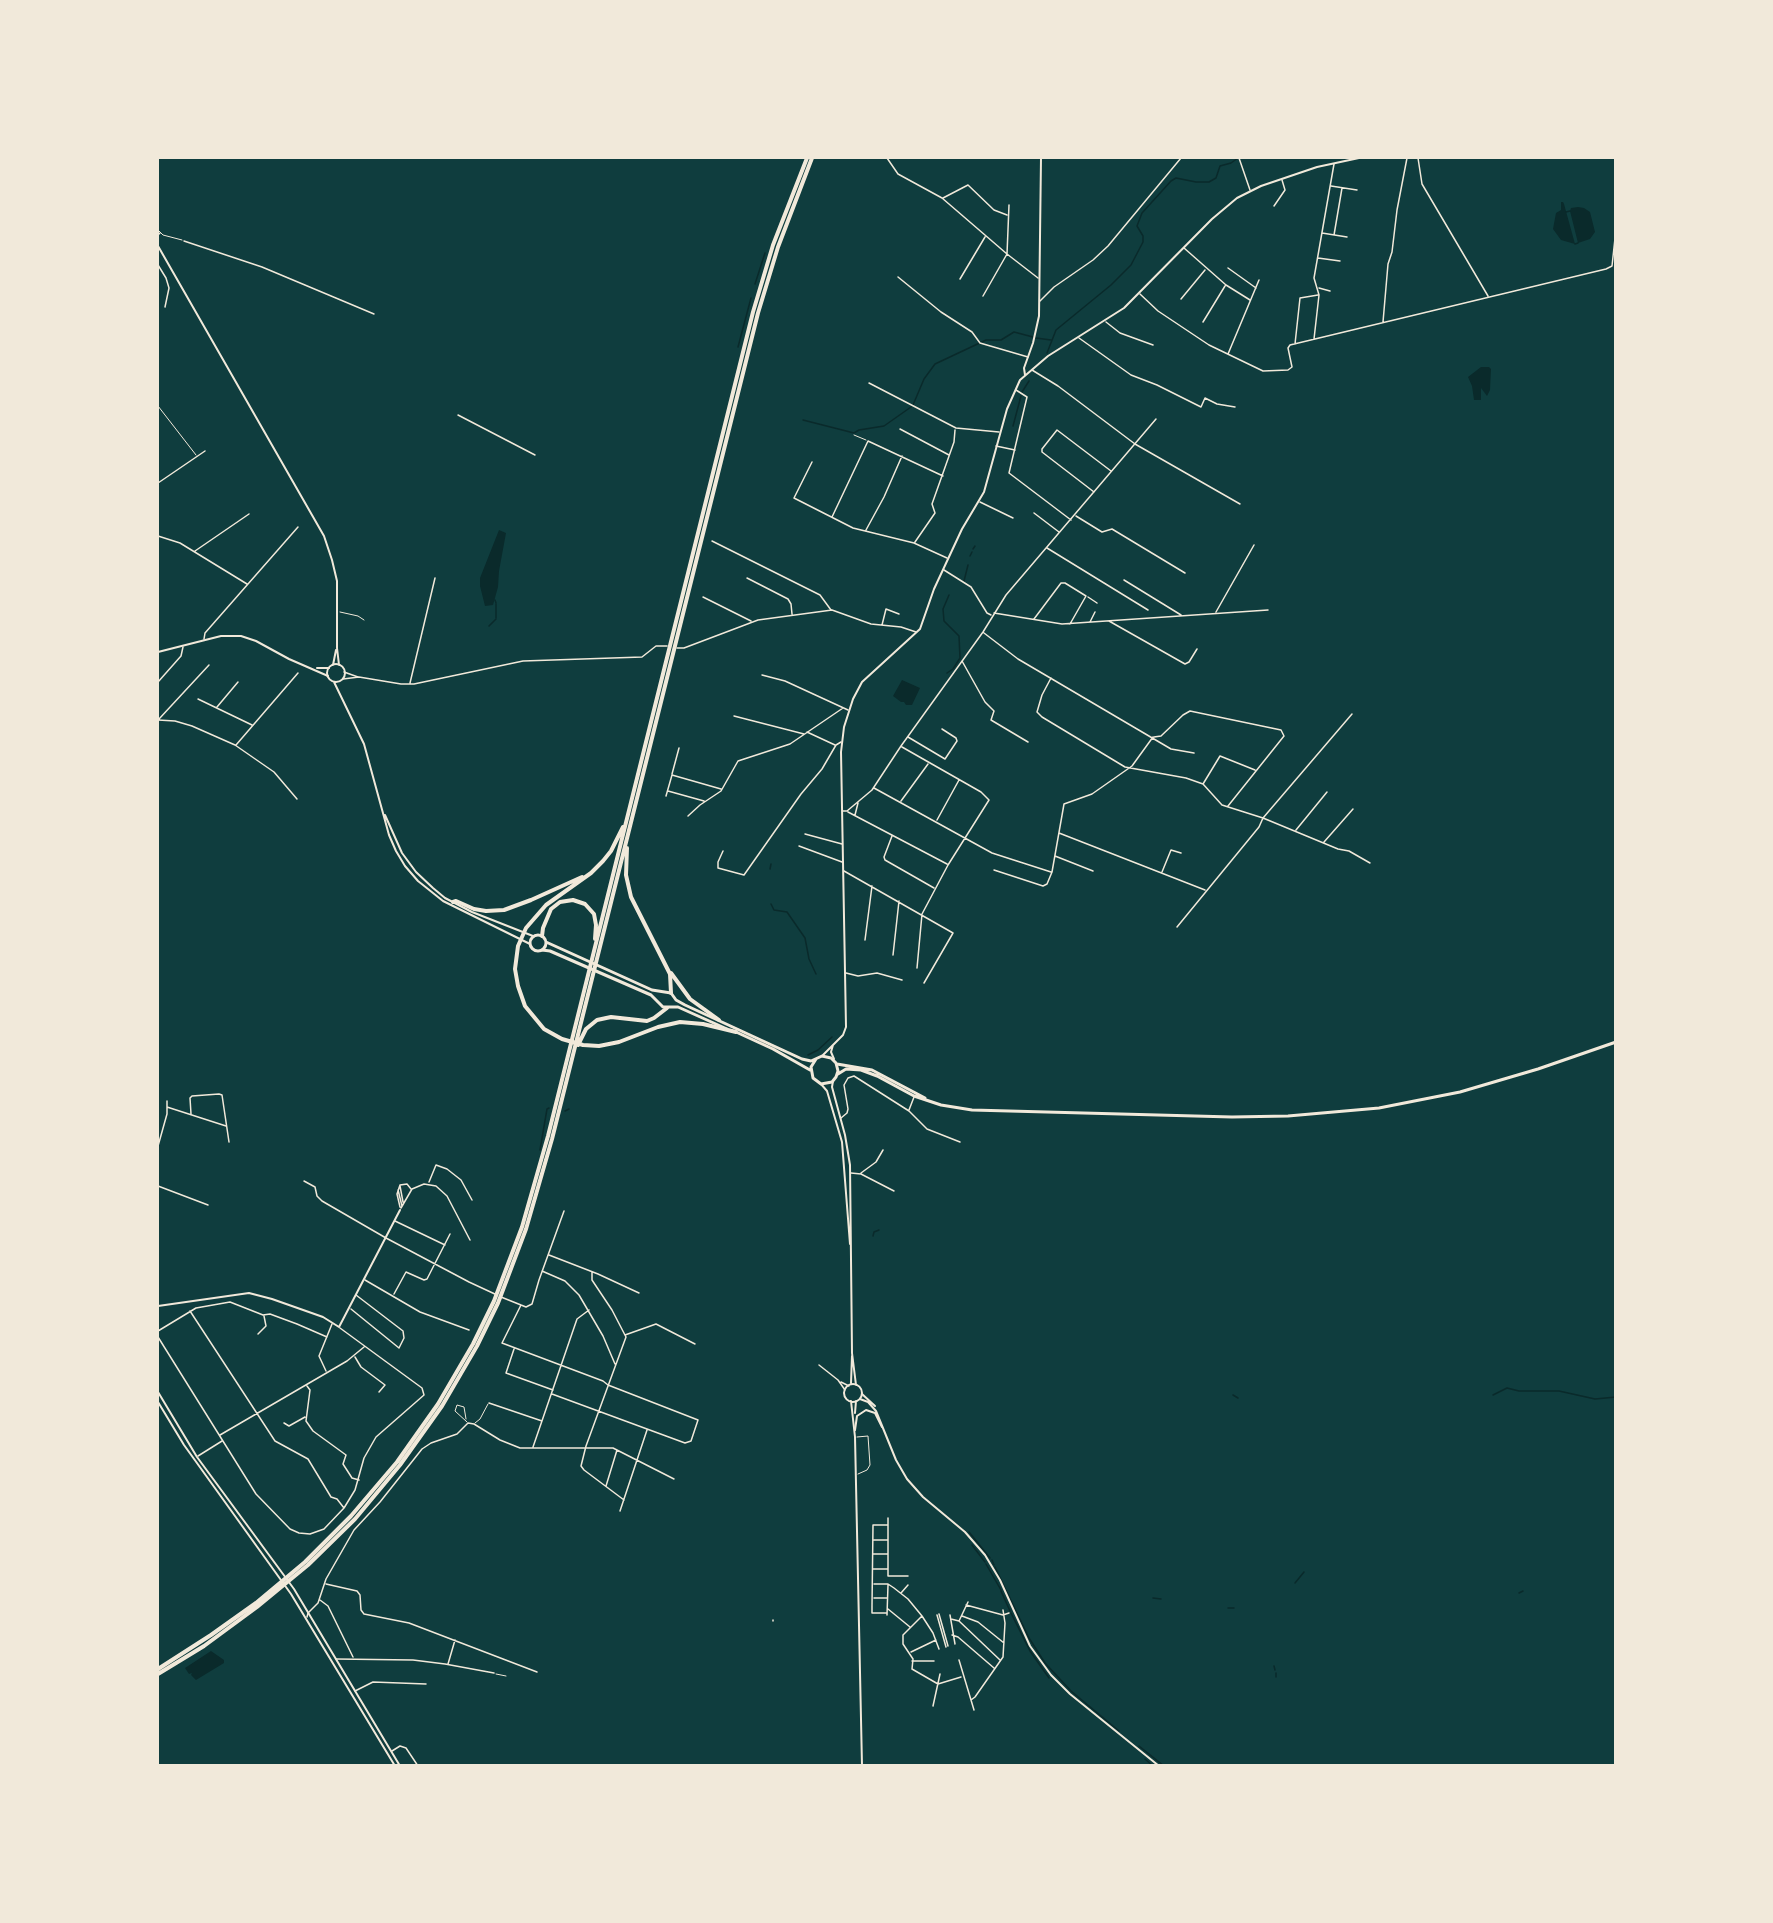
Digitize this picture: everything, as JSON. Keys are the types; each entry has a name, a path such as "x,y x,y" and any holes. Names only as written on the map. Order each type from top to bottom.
{"highway":[{"path":"595,958 629,813 761,293 787,208 807,158"},
{"path":"761,293 784,227 812,158"},
{"path":"158,1669 229,1623 305,1562 346,1521 379,1484 424,1424 476,1338 511,1258 538,1177 577,1039 590,976 628,835 720,455"},
{"path":"629,813 611,851 592,871 541,909 526,927 518,946 515,969 522,1001 539,1024 562,1039 582,1045 609,1044 680,1022 699,1023 736,1032"},
{"path":"628,835 626,875 631,897 665,964 671,978 673,995"},
{"path":"453,902 486,911 504,910 592,871"},
{"path":"542,936 546,921 554,907 567,900 582,903 592,911 596,921 595,958"},
{"path":"665,964 683,992 719,1020"},
{"path":"577,1039 588,1026 602,1018 647,1021 669,1007"},
{"path":"158,1674 223,1633 308,1565 375,1496 428,1427 477,1346 509,1276 537,1194 574,1049"}],"main road":[{"path":"932,1102 872,1070 836,1062 822,1056 810,1061 802,1059 685,1005 673,995 652,990 546,942 542,936 533,936 530,944 534,950 553,952 642,992 663,1006 680,1008 773,1049 808,1068 814,1079 821,1084 828,1084 838,1074 849,1069 866,1072 914,1096 932,1102 972,1110 1260,1117 1370,1109 1486,1085 1616,1042"},
{"path":"542,950 546,942"},
{"path":"659,1002 660,996 665,992"},
{"path":"669,1007 674,1004 673,995"},
{"path":"811,1071 816,1059"},
{"path":"836,1062 838,1074"}],"street":[{"path":"887,158 898,174 942,198 1039,279"},
{"path":"1025,375 1039,323 1041,158"},
{"path":"1039,302 1054,287 1093,260 1108,246 1180,158"},
{"path":"1239,158 1250,191"},
{"path":"822,1056 846,1030 842,742 849,710 865,679 918,633 964,525 980,502 1015,389 1025,375 1044,358 1125,308 1230,203 1250,191 1281,179 1359,158"},
{"path":"1383,322 1388,264 1392,252 1407,158"},
{"path":"1418,158 1422,184 1489,297"},
{"path":"1314,339 1319,295 1314,278 1334,163"},
{"path":"1274,206 1285,190 1281,179"},
{"path":"942,198 968,185 994,210 1008,215"},
{"path":"1330,186 1357,190"},
{"path":"1334,235 1342,188"},
{"path":"983,296 1007,254 1009,205"},
{"path":"1140,293 1166,317 1228,355 1263,371 1290,369 1292,367 1288,348 1295,344 1612,266 1616,229"},
{"path":"1321,233 1347,237"},
{"path":"960,279 985,236"},
{"path":"183,241 262,267 374,314"},
{"path":"158,246 159,252 254,412 324,537 335,574 339,665 344,672 358,678"},
{"path":"1184,248 1226,285 1250,300"},
{"path":"1317,258 1340,261"},
{"path":"158,265 169,288 165,307"},
{"path":"1228,268 1256,288"},
{"path":"1181,299 1206,269"},
{"path":"898,277 940,312 972,332 979,342 1029,357"},
{"path":"1228,355 1259,280"},
{"path":"1203,322 1226,285"},
{"path":"1317,288 1330,291"},
{"path":"1295,344 1300,298 1319,295"},
{"path":"1105,321 1120,333 1153,345"},
{"path":"1077,338 1131,375 1201,407 1205,398 1217,404 1235,407"},
{"path":"1026,365 1030,371 1058,386 1136,444 1239,504"},
{"path":"869,383 956,428 1000,432"},
{"path":"1015,389 1027,397 1010,474 1071,520"},
{"path":"458,415 535,456"},
{"path":"842,812 847,811 874,787 983,632 1006,595 1156,419"},
{"path":"914,543 935,513 932,504 950,455 956,428"},
{"path":"900,429 950,455"},
{"path":"1094,493 1043,454 1042,449 1057,430 1112,472"},
{"path":"832,518 868,441 943,476"},
{"path":"996,446 1015,450"},
{"path":"158,483 206,451"},
{"path":"865,531 884,497 902,456"},
{"path":"812,462 794,498 853,528 914,543 948,559"},
{"path":"980,502 1013,518"},
{"path":"1034,513 1060,533"},
{"path":"195,552 249,514"},
{"path":"1075,515 1102,532 1112,529 1185,573"},
{"path":"204,640 205,633 298,527"},
{"path":"158,536 180,543 248,584"},
{"path":"712,541 820,595 832,610"},
{"path":"1216,613 1254,545"},
{"path":"1047,548 1148,610"},
{"path":"944,569 971,587 987,613 992,616"},
{"path":"410,684 435,578"},
{"path":"747,578 788,599 792,615"},
{"path":"1124,580 1182,615"},
{"path":"1033,620 1062,583 1097,603"},
{"path":"1070,624 1086,596"},
{"path":"702,597 751,621"},
{"path":"882,626 886,609 899,614"},
{"path":"677,648 684,648 751,621 832,610 861,621 882,626 902,627 918,633"},
{"path":"994,612 1056,624 1070,624 1268,610"},
{"path":"1090,622 1095,612"},
{"path":"1108,620 1185,664 1189,662 1197,649"},
{"path":"983,632 1006,650 1171,749 1194,753"},
{"path":"158,652 228,635 246,637 328,676 334,682 364,744 396,851 405,866 423,886 451,906 530,944"},
{"path":"158,682 181,656 182,646"},
{"path":"334,682 358,678 410,684 524,661 642,657 656,646 667,646"},
{"path":"333,665 337,648"},
{"path":"962,661 985,702 994,711 991,720 1028,742"},
{"path":"158,720 209,665"},
{"path":"314,668 339,665"},
{"path":"328,676 329,668"},
{"path":"340,694 344,672"},
{"path":"235,745 298,673"},
{"path":"762,675 785,681 849,710"},
{"path":"1051,678 1042,695 1037,712 1125,767 1186,778 1203,784 1227,807 1263,818 1338,849 1349,851 1370,863"},
{"path":"217,708 238,681"},
{"path":"198,699 253,725"},
{"path":"688,816 704,801 721,790 738,761 790,744 843,708"},
{"path":"994,870 1043,886 1050,881 1064,804 1092,794 1130,767 1153,737 1161,736 1190,711 1281,730 1284,733 1284,736 1227,807"},
{"path":"1177,927 1259,826 1263,818 1352,714"},
{"path":"734,716 806,733 836,745"},
{"path":"158,720 192,726 251,754 274,772 297,799"},
{"path":"907,737 945,759 957,741 942,729"},
{"path":"723,851 718,868 744,875 801,794 822,770 836,745 842,742"},
{"path":"901,746 981,792 989,800 948,865 922,914 916,968"},
{"path":"666,796 679,748"},
{"path":"1203,784 1220,756 1256,770"},
{"path":"900,802 928,763"},
{"path":"672,775 721,790"},
{"path":"936,821 959,780"},
{"path":"874,787 992,853 1052,872"},
{"path":"668,791 704,801"},
{"path":"1295,831 1327,792"},
{"path":"854,816 858,802"},
{"path":"382,807 397,844 427,884 453,902 533,936"},
{"path":"1323,842 1353,809"},
{"path":"847,811 948,865"},
{"path":"1059,833 1206,890"},
{"path":"805,834 843,844"},
{"path":"892,836 884,856 885,860 935,888"},
{"path":"799,846 843,862"},
{"path":"1162,873 1171,850 1181,853"},
{"path":"1055,856 1093,871"},
{"path":"843,870 953,933 924,983"},
{"path":"865,940 872,885"},
{"path":"893,956 899,900"},
{"path":"845,973 864,976 877,973 902,980"},
{"path":"834,1043 831,1052 836,1062"},
{"path":"841,1118 848,1109 844,1085 848,1078 854,1076 909,1111 927,1129 960,1142"},
{"path":"833,1081 832,1087 847,1145 850,1173 852,1353 850,1385 846,1390 846,1396 851,1401 855,1430 862,1766"},
{"path":"821,1084 828,1091 842,1142 850,1247"},
{"path":"191,1114 190,1098 192,1096 222,1095 229,1142"},
{"path":"909,1111 914,1096"},
{"path":"158,1146 166,1119 166,1101"},
{"path":"167,1107 226,1126"},
{"path":"861,1174 876,1162 883,1150"},
{"path":"428,1184 435,1167 442,1167 461,1180 472,1200"},
{"path":"850,1173 861,1174 894,1191"},
{"path":"304,1181 315,1187 320,1200 386,1238 489,1292 528,1307 532,1305 564,1211"},
{"path":"400,1185 407,1184 411,1190"},
{"path":"339,1327 411,1190 428,1184 444,1192 470,1240"},
{"path":"400,1185 398,1189 402,1206"},
{"path":"400,1185 402,1206"},
{"path":"158,1186 208,1204"},
{"path":"395,1220 445,1245"},
{"path":"394,1295 406,1272 426,1280 450,1234"},
{"path":"548,1255 639,1293"},
{"path":"542,1271 568,1283 579,1295 606,1341 615,1365"},
{"path":"592,1272 592,1280 612,1310 626,1340 615,1365 581,1464 582,1468 624,1500"},
{"path":"364,1279 420,1312 469,1330"},
{"path":"158,1306 249,1293 289,1305 332,1322 422,1388 424,1393 422,1398 376,1437 364,1458 352,1497 344,1508 321,1531 304,1534 292,1531 256,1494 158,1337"},
{"path":"350,1308 399,1348 404,1338 403,1331 356,1295"},
{"path":"158,1331 190,1311 230,1302 263,1315 270,1314 327,1337"},
{"path":"521,1305 502,1343 698,1420 691,1441 685,1443 552,1395"},
{"path":"533,1448 577,1319 589,1310"},
{"path":"190,1311 275,1441 308,1459 332,1497 337,1499 344,1508"},
{"path":"258,1334 266,1326 263,1315"},
{"path":"327,1372 319,1356 332,1322"},
{"path":"625,1335 656,1324 695,1344"},
{"path":"219,1435 306,1385 365,1347"},
{"path":"514,1348 506,1373 553,1390"},
{"path":"852,1353 856,1385"},
{"path":"354,1356 362,1368 385,1385 379,1392"},
{"path":"819,1365 838,1380 846,1390"},
{"path":"838,1380 861,1388 862,1394 877,1410 899,1466 911,1485 959,1526 985,1555 1000,1580 1030,1646 1051,1675 1070,1694 1159,1766"},
{"path":"306,1385 310,1390 306,1421 313,1431 346,1455 343,1464 352,1478 358,1480"},
{"path":"158,1392 197,1457 294,1589 400,1766"},
{"path":"851,1401 856,1401 862,1394"},
{"path":"860,1398 872,1406 882,1423"},
{"path":"854,1420 856,1401"},
{"path":"158,1402 196,1463 291,1594 395,1766"},
{"path":"489,1403 543,1422"},
{"path":"855,1430 857,1416 866,1410 875,1413 884,1429"},
{"path":"284,1423 289,1426 306,1416"},
{"path":"307,1621 308,1613 319,1600 324,1584 351,1533 380,1502 422,1449 431,1443 456,1434 468,1423 474,1424 514,1447 586,1446 617,1449 674,1479"},
{"path":"620,1510 647,1430"},
{"path":"192,1456 197,1457 223,1441"},
{"path":"606,1486 617,1449"},
{"path":"196,1463 197,1457"},
{"path":"888,1518 888,1576 908,1576"},
{"path":"888,1526 873,1525 872,1613 887,1614 888,1584"},
{"path":"873,1540 888,1540"},
{"path":"873,1554 888,1554"},
{"path":"873,1569 888,1569"},
{"path":"324,1584 357,1591 364,1614 409,1623 537,1672"},
{"path":"873,1584 888,1584 900,1593 922,1616 939,1649"},
{"path":"900,1593 908,1585"},
{"path":"873,1598 888,1599"},
{"path":"319,1600 328,1606 353,1658"},
{"path":"959,1621 967,1604 1004,1615 1009,1613"},
{"path":"887,1608 910,1628"},
{"path":"300,1610 308,1613"},
{"path":"971,1700 1004,1653 1003,1610"},
{"path":"938,1615 947,1647"},
{"path":"922,1616 902,1639 905,1648 910,1653 912,1669 938,1684 962,1677"},
{"path":"950,1616 955,1644"},
{"path":"962,1616 982,1625 1005,1643"},
{"path":"951,1619 959,1621 1000,1660"},
{"path":"952,1635 958,1637 995,1668"},
{"path":"448,1665 455,1640"},
{"path":"910,1653 936,1640"},
{"path":"335,1659 413,1660 494,1673"},
{"path":"912,1660 934,1661"},
{"path":"959,1660 974,1710"},
{"path":"933,1706 940,1674"},
{"path":"355,1691 373,1682 426,1684"},
{"path":"392,1752 398,1747 404,1747 409,1750 418,1766"}],"lane":[{"path":"158,230 159,234 183,241"},
{"path":"158,406 197,456"},
{"path":"854,435 868,441"},
{"path":"338,612 358,616 364,620"},
{"path":"474,1424 480,1419 489,1403"},
{"path":"466,1419 455,1411 457,1405 464,1407 468,1423"},
{"path":"855,1437 868,1436 870,1465 867,1470 856,1475"},
{"path":"494,1673 506,1676"}],"water":[{"path":"1561,202 1564,204 1575,244 1561,240 1553,229 1556,213 1561,210"},
{"path":"1578,207 1590,212 1595,232 1590,239 1578,243 1570,211 1571,208"},
{"path":"1481,367 1491,369 1490,390 1487,396 1481,388 1481,400 1474,400 1468,377"},
{"path":"499,530 506,533 498,587 493,605 485,606 480,578"},
{"path":"902,680 920,688 912,705 906,705 893,696"},
{"path":"211,1651 224,1660 224,1663 196,1680 185,1668"}],"waterway":[{"path":"1047,353 1056,330 1111,285 1131,265 1143,242 1143,236 1137,226 1142,213 1171,181 1176,178 1209,182 1216,178 1220,166 1238,158"},
{"path":"1566,212 1570,211"},
{"path":"755,284 765,253"},
{"path":"738,347 751,298"},
{"path":"913,405 924,379 935,364 986,340 1001,340 1014,332 1033,337"},
{"path":"1036,338 1051,340"},
{"path":"1022,392 1029,381"},
{"path":"1013,426 1021,396"},
{"path":"803,420 854,433 884,426 911,407"},
{"path":"970,556 972,552"},
{"path":"964,581 968,565"},
{"path":"947,673 953,669 960,658 959,636 944,621 943,609 949,595"},
{"path":"496,604 496,618"},
{"path":"489,626 496,619"},
{"path":"770,869 771,864"},
{"path":"771,904 774,910 787,912 805,938 809,959 816,974"},
{"path":"808,1055 818,1050 832,1037"},
{"path":"540,1150 549,1108"},
{"path":"565,1111 569,1109"},
{"path":"873,1236 874,1232 879,1230"},
{"path":"1493,1395 1507,1388 1519,1391 1559,1391 1595,1399 1616,1397"},
{"path":"1233,1395 1238,1398"},
{"path":"969,1532 990,1558"},
{"path":"972,1545 985,1562"},
{"path":"992,1560 994,1565"},
{"path":"986,1564 1001,1590"},
{"path":"995,1567 1029,1638 1045,1663 1071,1691 1119,1731"},
{"path":"1295,1583 1304,1572"},
{"path":"1001,1591 1010,1611"},
{"path":"1519,1593 1523,1591"},
{"path":"1153,1598 1161,1599"},
{"path":"1228,1608 1234,1608"},
{"path":"1011,1613 1030,1651 1049,1678"},
{"path":"1274,1666 1275,1670"},
{"path":"1139,1746 1164,1766"},
{"path":"1145,1759 1153,1766"}]}
